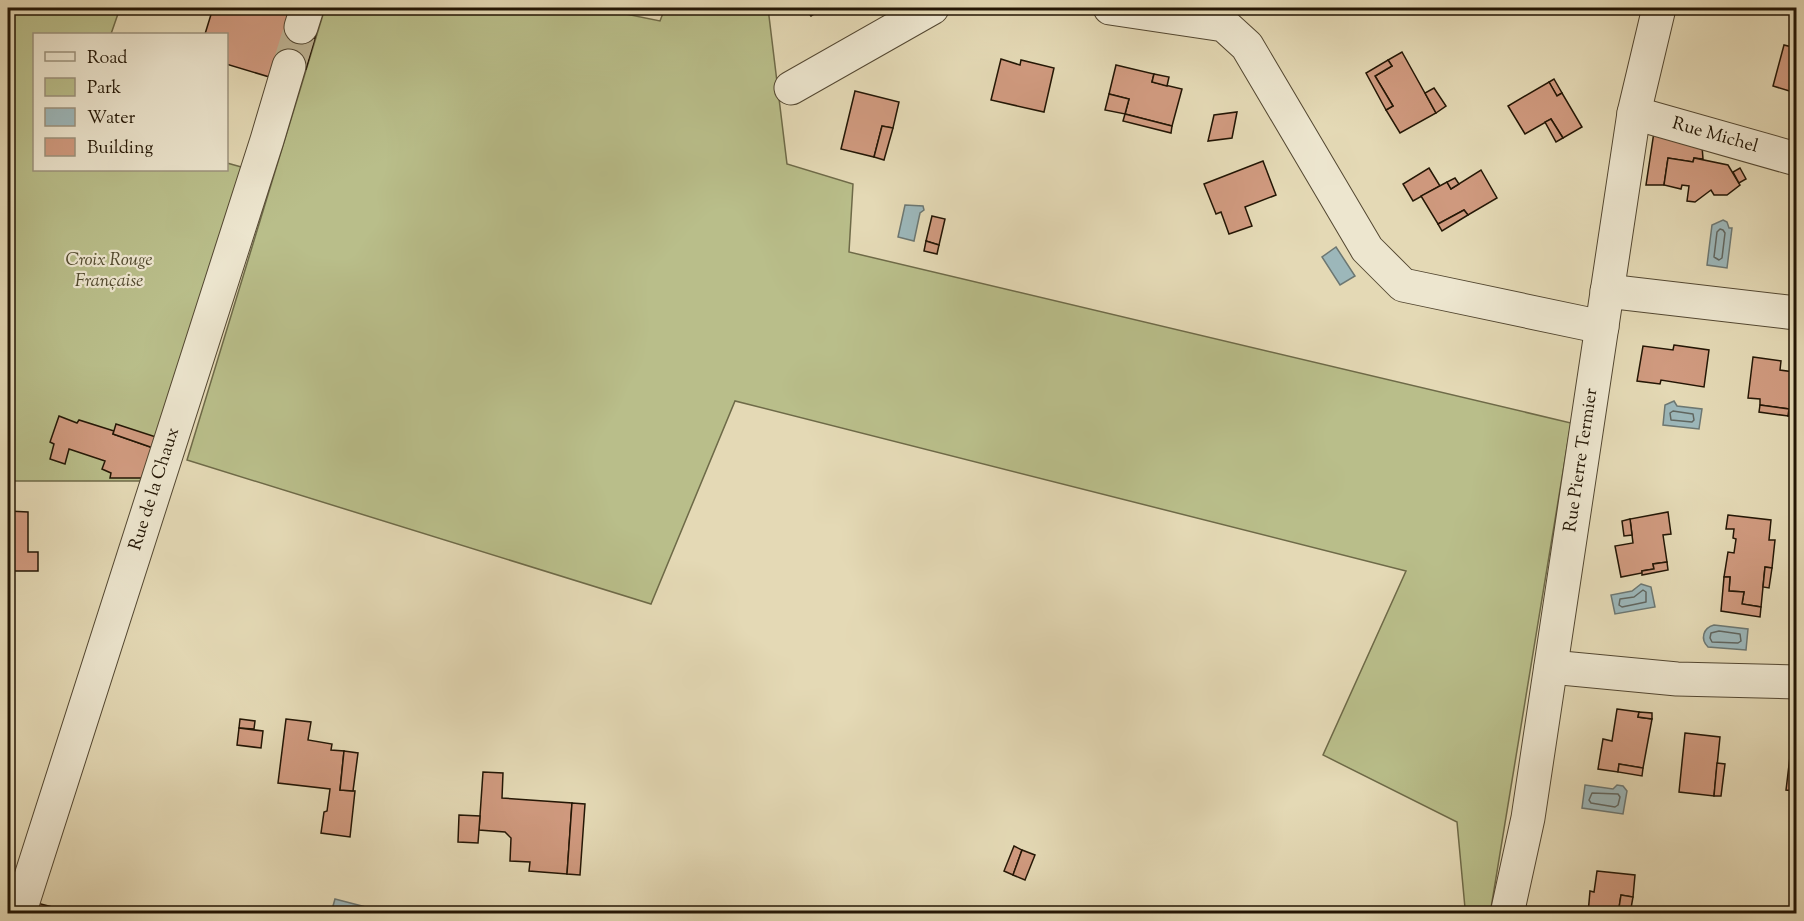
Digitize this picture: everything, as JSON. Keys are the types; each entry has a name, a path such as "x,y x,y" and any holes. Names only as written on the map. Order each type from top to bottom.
{"street":[{"path":"791,88 932,8"},
{"path":"1110,8 1224,25 1247,46 1367,249 1403,285 1602,327"},
{"name":"Rue Pierre Termier","path":"1507,914 1528,818 1634,113 1659,8"},
{"name":"Rue de la Chaux","path":"19,914 289,66"},
{"name":"Rue Michel","path":"1634,113 1797,159"},
{"path":"1607,291 1797,313"},
{"path":"1551,667 1677,679 1797,682"}],"green space":[{"name":"Croix Rouge Française","path":"8,8 120,8 111,33 33,33 33,171 228,171 228,163 245,168 153,481 8,481"},
{"path":"325,8 596,8 660,21 665,8 768,8 787,164 853,184 849,252 1571,423 1490,914 1465,908 1457,822 1323,755 1406,571 735,401 651,604 187,460"}],"water":[{"path":"905,205 923,206 924,210 920,213 914,241 898,237"},
{"path":"1723,220 1727,222 1729,228 1732,228 1727,268 1707,265 1712,225"},
{"path":"1336,247 1355,276 1340,285 1322,257"},
{"path":"1674,401 1677,406 1702,409 1699,429 1663,425 1665,405"},
{"path":"1641,584 1651,587 1655,607 1615,614 1611,595 1632,591"},
{"path":"1714,625 1748,629 1746,650 1708,647 1703,637 1705,631"},
{"path":"1585,785 1613,789 1617,785 1623,786 1627,791 1623,814 1582,808"},
{"path":"335,899 389,913 331,913"}],"building":[{"path":"213,8 297,8 276,79 228,65 228,33 205,33"},
{"path":"805,8 823,8 811,16"},
{"path":"1604,8 1646,8 1644,14"},
{"path":"291,27 316,34 306,69 281,62"},
{"path":"1796,30 1796,93 1773,86 1784,45 1792,47"},
{"path":"1402,52 1436,113 1400,133 1386,110 1393,106 1375,76 1392,66 1388,60"},
{"path":"1001,59 1020,65 1021,60 1054,68 1044,112 991,100"},
{"path":"1388,60 1392,66 1375,76 1393,106 1386,110 1366,73"},
{"path":"1116,65 1154,74 1152,82 1182,89 1172,126 1125,114 1129,99 1109,94"},
{"path":"1154,74 1169,77 1167,86 1152,82"},
{"path":"1554,79 1562,93 1557,96 1549,82"},
{"path":"1549,82 1557,96 1562,93 1582,127 1563,138 1551,119 1525,134 1508,106"},
{"path":"1434,88 1446,106 1436,113 1425,93"},
{"path":"855,91 899,102 893,128 882,126 874,157 841,149"},
{"path":"1109,94 1129,99 1125,114 1105,110"},
{"path":"1237,112 1232,138 1208,141 1214,115"},
{"path":"1125,114 1172,126 1171,133 1123,121"},
{"path":"1551,119 1563,138 1556,142 1545,122"},
{"path":"882,126 893,128 884,160 874,157"},
{"path":"1654,132 1702,146 1703,159 1694,158 1693,162 1668,158 1664,185 1646,185"},
{"path":"1668,158 1693,162 1694,158 1728,165 1740,185 1727,195 1714,195 1711,190 1695,202 1687,201 1689,186 1682,185 1681,189 1664,185"},
{"path":"1263,161 1276,195 1245,207 1252,226 1229,234 1221,212 1216,214 1204,184"},
{"path":"1429,168 1440,186 1413,201 1403,184"},
{"path":"1740,168 1746,179 1739,183 1733,172"},
{"path":"1481,170 1497,198 1468,215 1464,210 1438,224 1421,196 1447,182 1451,189"},
{"path":"1455,178 1459,184 1451,189 1447,182"},
{"path":"1464,210 1468,215 1442,231 1438,224"},
{"path":"932,216 945,219 939,245 926,241"},
{"path":"1796,221 1796,240 1793,239"},
{"path":"926,241 939,245 937,254 924,251"},
{"path":"1674,345 1709,350 1704,387 1661,380 1660,384 1637,381 1643,346 1673,350"},
{"path":"1753,357 1781,361 1780,370 1794,372 1796,376 1796,417 1788,416 1789,409 1760,405 1760,399 1748,398"},
{"path":"1760,405 1789,409 1788,416 1759,412"},
{"path":"59,416 77,423 79,420 114,431 113,434 159,450 150,478 110,478 111,473 102,469 105,461 69,449 65,464 50,459 54,444 50,442"},
{"path":"116,424 162,439 159,450 113,434"},
{"path":"8,511 28,512 28,552 38,552 38,571 8,571"},
{"path":"1668,512 1671,534 1663,535 1667,562 1653,564 1654,569 1642,571 1642,573 1621,577 1615,546 1633,543 1630,519"},
{"path":"1728,515 1771,520 1769,540 1775,540 1772,568 1765,567 1761,607 1742,604 1744,592 1729,591 1730,577 1724,577 1728,552 1734,553 1736,539 1733,538 1734,529 1726,529"},
{"path":"1630,519 1632,535 1624,536 1622,521"},
{"path":"1667,562 1668,570 1642,575 1642,571 1654,569 1653,564"},
{"path":"1765,567 1772,568 1769,588 1763,587"},
{"path":"1724,577 1730,577 1729,591 1744,592 1742,604 1761,607 1760,617 1721,611"},
{"path":"1617,709 1639,712 1638,717 1652,719 1643,768 1619,764 1618,772 1598,769 1603,739 1612,741"},
{"path":"1639,712 1652,713 1652,719 1638,717"},
{"path":"240,719 255,721 254,729 239,728"},
{"path":"286,719 311,722 308,740 332,744 331,750 344,751 340,790 355,791 350,837 321,833 330,789 278,783"},
{"path":"239,728 263,731 261,748 237,745"},
{"path":"1685,733 1720,737 1714,796 1679,792"},
{"path":"1792,740 1796,741 1796,791 1786,790"},
{"path":"344,751 358,753 353,791 340,790"},
{"path":"1717,763 1725,764 1721,796 1714,796"},
{"path":"1619,764 1643,768 1642,776 1618,772"},
{"path":"483,772 503,773 502,798 572,803 567,874 529,871 530,862 510,861 511,838 505,832 479,830"},
{"path":"572,803 585,804 580,875 567,874"},
{"path":"459,815 480,816 478,843 458,842"},
{"path":"1014,846 1022,850 1013,875 1004,871"},
{"path":"1022,850 1035,855 1025,880 1013,875"},
{"path":"1597,871 1635,875 1633,897 1621,895 1618,914 1588,914 1590,891 1594,892"},
{"path":"1621,895 1633,897 1630,914 1618,914"},
{"path":"37,903 68,911 68,914 33,914"}],"tunnel":[{"path":"289,66 301,27"}]}
